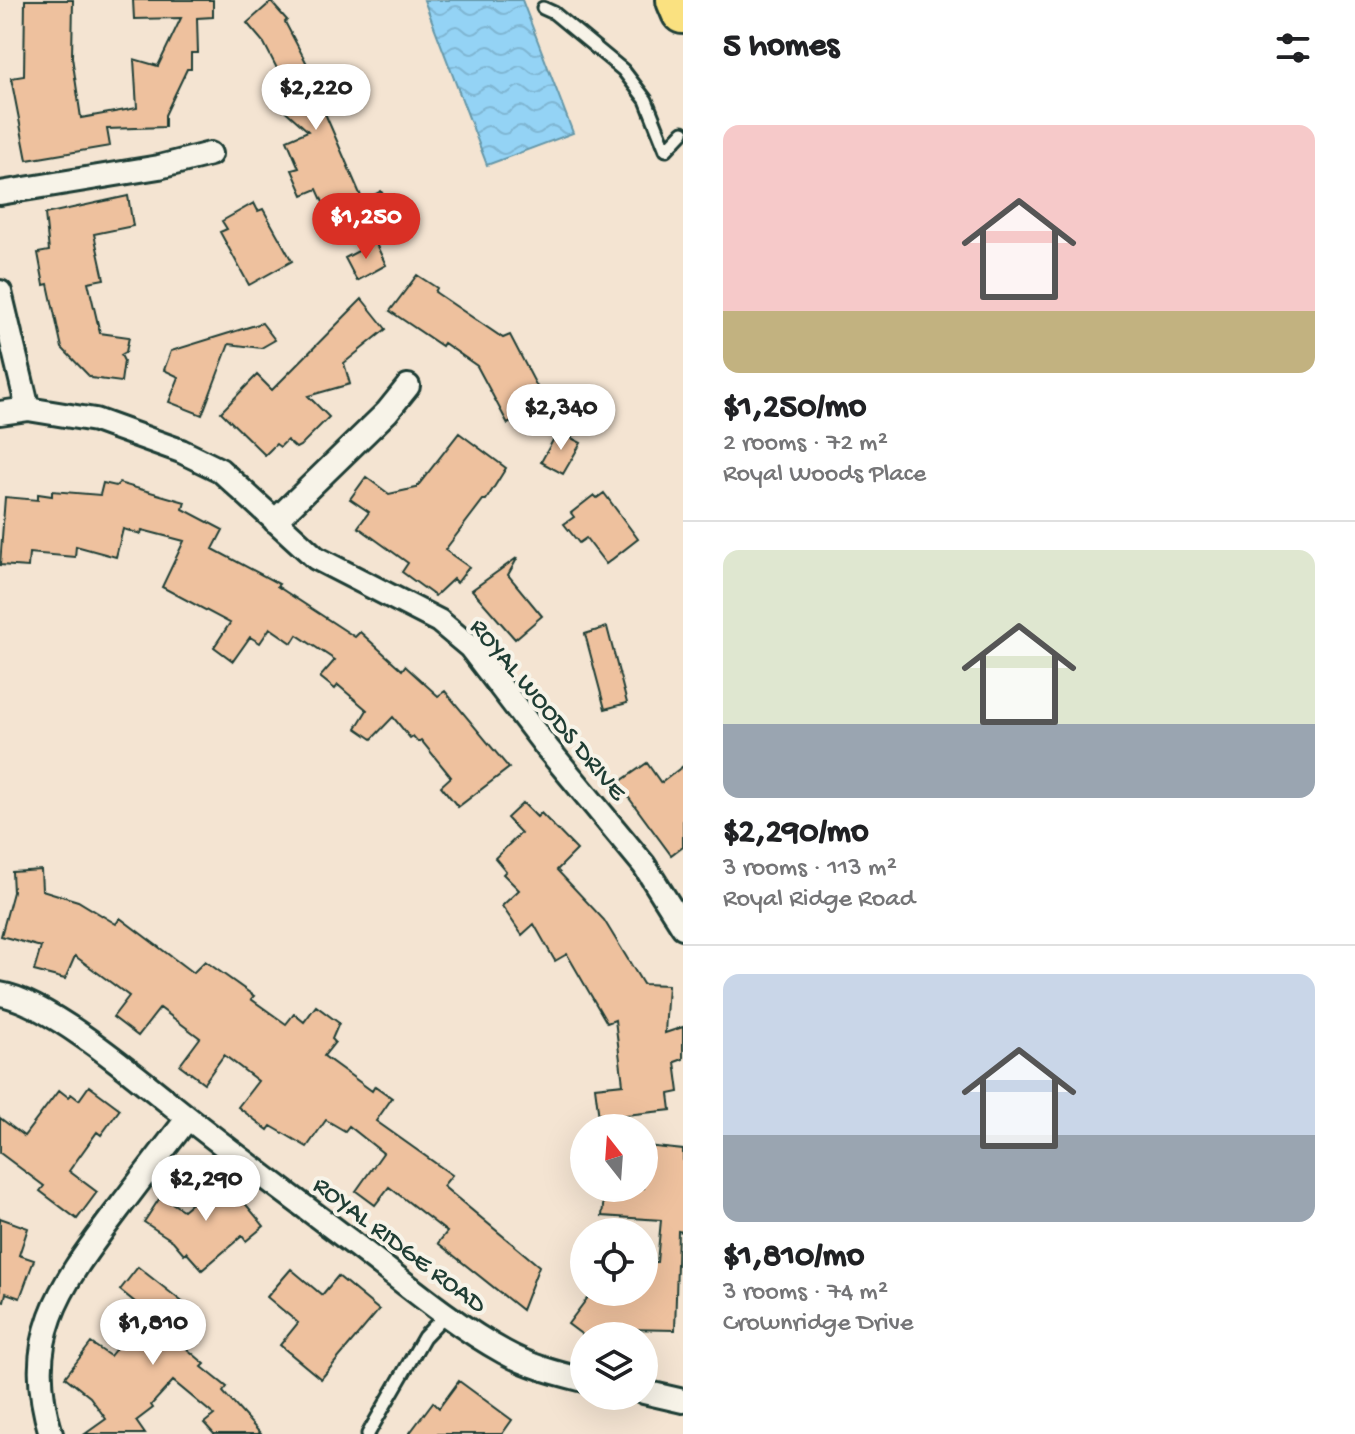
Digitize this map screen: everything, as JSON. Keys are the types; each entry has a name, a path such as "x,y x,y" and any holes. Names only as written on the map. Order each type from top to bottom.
{"highway":[{"path":"678,0 683,12"}],"street":[{"path":"0,193 159,167 210,154"},
{"path":"0,292 28,409"},
{"path":"275,521 387,412 408,386"},
{"name":"ROYAL WOODS DRIVE","path":"0,413 28,409 95,420 181,451 220,470 316,558 439,621 470,647 548,749 644,865 683,927"},
{"name":"ROYAL RIDGE ROAD","path":"0,994 13,996 42,1010 125,1067 446,1313 503,1352 539,1369 570,1377"},
{"path":"51,1434 39,1374 52,1309 72,1271 188,1118"},
{"path":"658,1395 683,1401"}],"lane":[{"path":"543,8 554,13 623,70 646,100 666,150 683,132"},
{"path":"368,1434 424,1337 446,1313"}],"water":[{"path":"424,0 522,0 573,133 487,165"}],"building":[{"path":"25,0 73,0 72,57 81,118 137,108 134,59 158,66 181,18 134,19 133,0 213,0 213,17 197,18 198,53 191,53 191,69 187,69 165,115 165,127 107,129 110,146 27,160 11,78 24,76"},
{"path":"271,2 287,20 285,22 323,89 317,95 363,201 381,191 400,223 371,239 354,210 331,220 317,189 303,195 292,170 299,168 287,140 308,131 273,100 286,86 264,43 247,23"},
{"path":"128,196 133,226 94,234 104,279 88,282 100,333 129,337 126,352 121,355 124,361 121,382 91,378 62,348 38,253 49,251 45,214"},
{"path":"254,203 258,211 263,209 292,261 249,285 220,232 227,229 222,221"},
{"path":"375,242 386,265 357,281 345,258"},
{"path":"417,275 437,288 435,292 503,338 510,335 546,404 508,424 477,366 390,311"},
{"path":"362,299 386,329 344,363 350,384 308,396 329,417 300,446 296,448 287,440 280,447 276,444 265,455 221,412 257,375 272,390"},
{"path":"262,323 275,340 261,348 229,344 202,415 169,402 179,377 164,370 171,351"},
{"path":"558,431 581,443 563,474 541,462"},
{"path":"459,433 506,468 486,500 445,550 469,567 457,583 453,579 435,596 402,572 408,563 358,527 369,512 350,499 366,477 389,494 416,488"},
{"path":"103,483 116,486 119,483 185,502 183,509 223,530 213,549 279,584 277,586 355,637 360,632 402,670 405,666 438,696 445,691 509,768 458,807 441,786 451,777 421,740 418,742 413,736 410,738 393,717 372,739 356,728 367,710 338,685 335,689 320,677 335,660 297,635 292,643 270,628 260,643 250,637 233,661 214,647 230,623 162,587 184,541 142,530 141,534 123,529 116,557 76,546 75,557 29,553 28,567 0,565 5,497 38,500 38,494 52,496 52,491 100,495"},
{"path":"604,493 638,539 606,564 586,538 579,543 564,524 574,517 571,513 594,495 597,498"},
{"path":"518,557 508,575 542,616 515,639 472,590"},
{"path":"607,627 627,703 605,709 585,634"},
{"path":"647,763 661,783 683,766 683,846 671,855 618,783"},
{"path":"523,803 537,817 541,813 577,850 557,870 604,920 643,984 668,985 665,1033 683,1027 683,1059 675,1062 679,1092 669,1094 671,1110 598,1114 595,1087 623,1084 615,1020 607,1023 567,954 555,961 534,924 522,935 502,906 519,890 503,874 506,871 495,858 521,833 507,818"},
{"path":"41,870 42,890 78,901 116,924 120,918 193,973 205,961 254,996 251,999 286,1024 294,1014 304,1022 316,1006 339,1023 332,1039 335,1042 324,1056 372,1091 375,1086 392,1098 376,1121 452,1175 443,1186 539,1266 522,1310 438,1243 447,1232 389,1187 375,1205 356,1191 383,1153 349,1126 345,1131 326,1120 307,1147 271,1126 268,1130 238,1107 258,1081 224,1055 204,1083 180,1065 200,1038 160,1008 138,1036 113,1017 129,996 75,956 65,979 34,971 41,947 1,936 13,892 12,872"},
{"path":"89,1086 120,1109 101,1135 97,1132 69,1171 97,1192 77,1219 40,1191 44,1186 0,1153 0,1118 24,1136 59,1090 79,1100"},
{"path":"658,1147 683,1150 683,1232 678,1231 675,1330 658,1330 658,1322 568,1324 582,1306 658,1306 661,1220 602,1216 604,1202 658,1202"},
{"path":"223,1177 264,1226 246,1241 242,1236 202,1270 173,1241 144,1222 161,1196 183,1210"},
{"path":"0,1218 28,1228 19,1255 34,1260 20,1298 6,1293 4,1301 0,1300"},
{"path":"138,1267 199,1315 195,1319 203,1326 186,1348 205,1364 202,1367 227,1387 223,1392 261,1434 214,1434 204,1423 214,1415 173,1381 151,1405 153,1408 136,1421 145,1434 85,1434 106,1419 90,1397 65,1377 91,1343 110,1356 146,1311 120,1290"},
{"path":"291,1269 322,1295 338,1276 379,1310 321,1379 280,1345 298,1323 267,1297"},
{"path":"459,1381 512,1420 502,1434 409,1434 433,1402 439,1408"}]}
